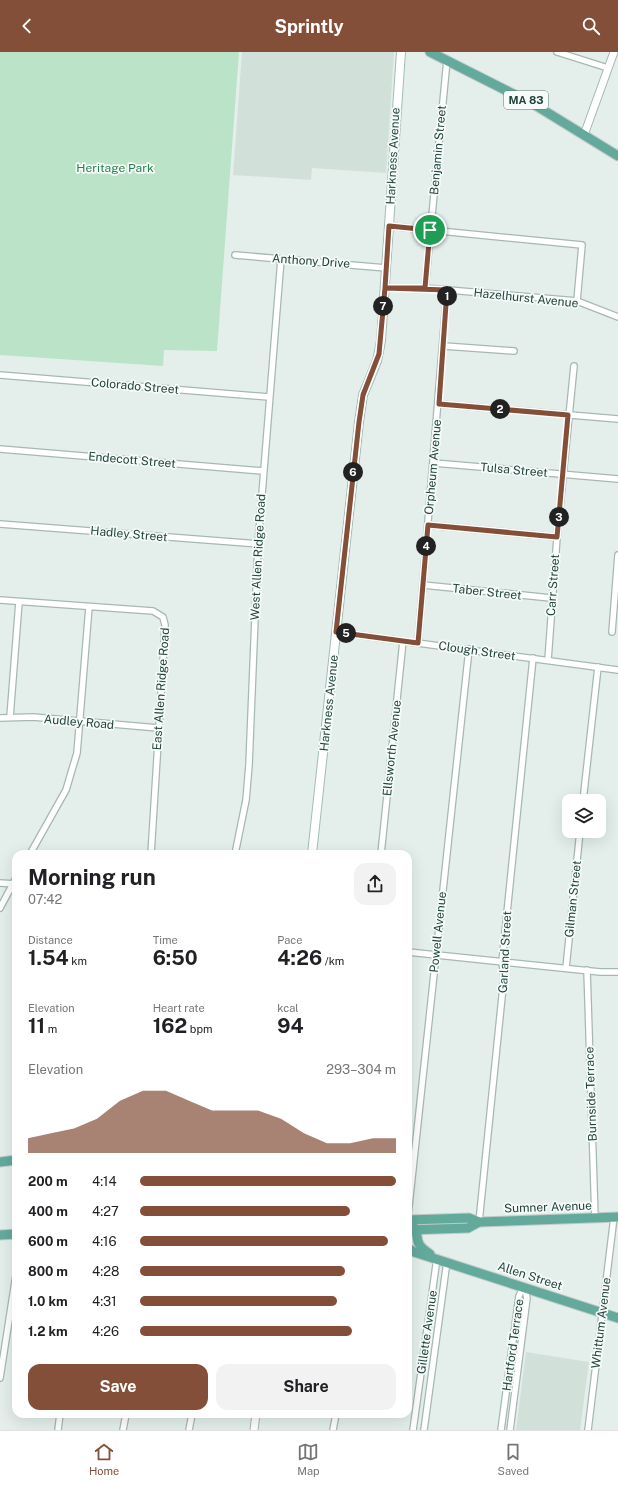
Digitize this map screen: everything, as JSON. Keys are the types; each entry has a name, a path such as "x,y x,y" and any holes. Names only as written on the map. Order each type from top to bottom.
{"main road":[{"name":"Harkness Avenue","path":"312,850 359,422 363,395 379,354 401,52"},
{"name":"MA 83","path":"430,52 531,102 618,156"},
{"path":"0,1162 12,1160"},
{"name":"Sumner Avenue","path":"412,1220 469,1218 479,1222 616,1217"},
{"name":"Sumner Avenue","path":"412,1230 468,1228 479,1222"},
{"name":"Allen Street","path":"412,1230 419,1246 436,1258"},
{"path":"0,1235 12,1234"},
{"name":"Allen Street","path":"412,1251 618,1318"}],"street":[{"path":"557,52 608,68"},
{"path":"584,135 608,68 615,53"},
{"name":"Benjamin Street","path":"425,288 447,60"},
{"path":"389,226 582,245 577,301"},
{"name":"Anthony Drive","path":"236,255 386,268"},
{"name":"West Allen Ridge Road","path":"236,850 246,800 249,765 258,544 281,259"},
{"name":"Hazelhurst Avenue","path":"385,288 425,288 577,301 618,317"},
{"name":"Orpheum Avenue","path":"418,643 444,346 447,290"},
{"path":"444,346 514,351"},
{"name":"Carr Street","path":"548,660 551,598 574,366"},
{"name":"Colorado Street","path":"0,375 269,397"},
{"path":"439,404 618,419"},
{"name":"Endecott Street","path":"0,449 263,472"},
{"name":"Tulsa Street","path":"434,463 618,479"},
{"name":"Hadley Street","path":"0,524 258,544"},
{"path":"428,525 557,537"},
{"path":"612,632 618,555"},
{"name":"Taber Street","path":"423,586 551,598"},
{"name":"East Allen Ridge Road","path":"0,600 153,611 163,617 165,629 150,850"},
{"path":"10,717 19,602"},
{"path":"32,850 66,790 77,753 89,607"},
{"name":"Clough Street","path":"336,632 618,670"},
{"name":"Ellsworth Avenue","path":"381,850 403,641"},
{"name":"Powell Avenue","path":"412,1178 469,649"},
{"name":"Garland Street","path":"479,1222 504,977 502,962 533,658"},
{"path":"584,794 598,667"},
{"name":"Audley Road","path":"0,718 33,717 158,728"},
{"name":"Gilman Street","path":"566,968 579,838"},
{"path":"0,882 12,882"},
{"path":"0,908 12,887"},
{"path":"412,953 618,972"},
{"name":"Burnside Terrace","path":"587,970 595,1218"},
{"name":"Whittum Avenue","path":"588,1430 602,1313 616,1217"},
{"name":"Gillette Avenue","path":"413,1430 436,1258"},
{"name":"Gillette Avenue","path":"424,1430 446,1261"},
{"name":"Hartford Terrace","path":"501,1430 519,1296 523,1287"},
{"name":"Hartford Terrace","path":"510,1430 527,1298 523,1287"},
{"path":"0,1378 12,1301"},
{"path":"418,1395 428,1397"},
{"path":"58,1430 60,1418"},
{"path":"123,1430 125,1418"},
{"path":"189,1430 191,1418"},
{"path":"254,1430 256,1418"},
{"path":"333,1430 335,1418"}],"shaded area":[{"path":"242,52 394,52 386,173 312,168 311,180 233,175"},
{"path":"526,1352 589,1362 580,1430 516,1430"}],"green space":[{"name":"Heritage Park","path":"0,52 239,52 217,351 164,350 163,366 0,355"}],"route":[{"path":"430,230 389,226 385,288 425,288 447,290 439,404 568,415 557,537 428,525 418,643 336,632 359,422 363,395 379,354 385,288 425,288 430,230"}]}
